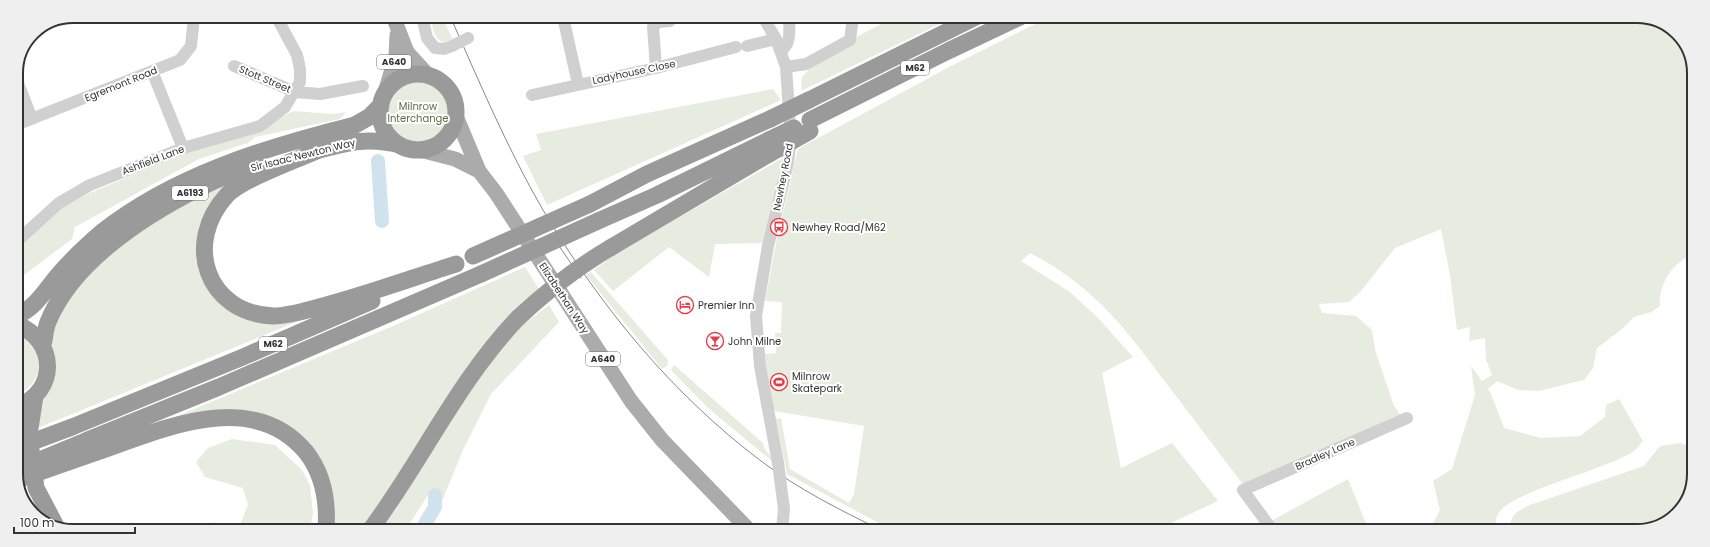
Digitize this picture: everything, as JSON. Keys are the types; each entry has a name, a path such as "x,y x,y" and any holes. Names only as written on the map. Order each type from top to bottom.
{"highway":[{"name":"M62","path":"23,445 72,427 243,357 590,204 647,174 770,119 964,23"},
{"name":"M62","path":"23,477 226,384 769,147 948,51 1007,23"},
{"name":"A640","path":"420,150 400,145 393,140 382,124 383,100 394,84 407,76 418,74 428,75 438,80 446,86 454,100 456,116"},
{"name":"Sir Isaac Newton Way","path":"23,312 32,308 79,252 103,232 130,213 173,187 259,153 355,125 369,118 383,100"},
{"path":"420,150 431,148 448,136 454,126 456,116"},
{"name":"Sir Isaac Newton Way","path":"43,346 47,323 62,294 71,283 98,255 134,227 179,198 215,181 267,163 319,150 359,141 380,140 400,145"},
{"name":"M62","path":"375,524 390,504 428,440 475,370 518,318 546,292 588,261 769,147"},
{"name":"M62","path":"319,150 244,183 228,195 213,215 205,232 205,263 211,278 221,294 233,305 254,313 273,316 294,313 336,302 456,264"},
{"name":"A6193","path":"23,326 36,335 43,346 47,358 47,372 43,385 35,396 23,405"},
{"path":"35,396 29,435 36,488 52,519"},
{"name":"M62","path":"23,468 93,446 206,419 238,417 265,424 294,441 316,466 325,489 326,524"},
{"path":"23,460 26,485 30,499"}],"main road":[{"name":"A640","path":"395,23 411,59 428,75"},
{"name":"A640","path":"383,100 396,56 395,23"},
{"name":"Elizabethan Way","path":"456,116 479,171 496,193 630,401 662,440 743,524"},
{"name":"Elizabethan Way","path":"420,150 455,159 479,171"}],"street":[{"name":"Egremont Road","path":"23,122 180,60 191,46 193,23"},
{"path":"280,23 297,55 300,82 295,92"},
{"path":"424,23 427,38 435,48 444,49 468,38"},
{"path":"564,23 578,84"},
{"path":"656,68 653,26 658,23"},
{"name":"Newhey Road","path":"767,23 776,39 786,67 791,140 788,163 768,246 756,316 760,366 778,463 784,509 783,524"},
{"path":"781,51 786,47 788,41 789,23"},
{"path":"786,67 806,64 850,40 852,23"},
{"name":"Ladyhouse Close","path":"532,95 656,68 776,39"},
{"name":"Stott Street","path":"234,66 295,92 320,94 363,86"},
{"path":"152,72 183,148"},
{"name":"Ashfield Lane","path":"23,236 59,203 90,185 183,148 260,126 285,107 295,92"},
{"path":"23,96 32,119"},
{"name":"Bradley Lane","path":"1268,524 1243,490 1407,418"}],"green space":[{"path":"432,23 445,23 453,39 444,42 440,41 434,32"},
{"path":"883,23 942,23 801,91 802,77 811,67 858,36"},
{"path":"1037,23 1643,23 1665,31 1677,43 1682,51 1687,70 1687,258 1673,268 1664,282 1660,298 1660,306 1651,312 1634,317 1622,329 1597,348 1593,368 1584,380 1538,391 1518,390 1497,381 1488,389 1504,428 1541,438 1580,436 1605,417 1606,405 1619,399 1643,441 1636,449 1622,458 1538,489 1519,498 1504,507 1496,518 1496,524 1433,524 1440,510 1433,481 1452,469 1475,395 1471,366 1482,381 1492,375 1486,360 1485,338 1469,341 1470,327 1457,330 1450,275 1441,229 1395,248 1361,291 1349,302 1319,304 1322,313 1356,316 1372,330 1375,350 1394,406 1401,416 1245,487 1139,347 1092,295 1074,280 1030,253 1021,261 1070,292 1099,319 1133,357 1102,373 1121,468 1172,443 1218,501 1169,524 881,524 787,474 776,419 781,418 790,469 849,503 854,494 864,426 774,411 765,354 776,353 775,333 781,333 782,302 765,301 776,243 798,149 951,66"},
{"name":"Milnrow Interchange","path":"419,81 436,86 441,90 445,95 450,112 445,129 441,134 436,138 419,143 402,138 397,134 393,129 388,112 393,95 397,90 402,86"},
{"path":"773,89 781,100 547,205 523,156 541,150 536,134"},
{"path":"294,111 332,114 346,112 340,119 255,137 248,143 199,159 75,227 72,239 23,276 23,243 65,206 90,193 185,153"},
{"path":"785,157 764,243 715,244 709,277 669,247 613,291 594,270 615,254"},
{"path":"226,185 199,245 238,311 335,306 38,428 40,419 36,418 52,350 52,328 62,305 108,255 158,219 214,189"},
{"path":"525,267 541,292 368,524 329,524 324,476 251,416 103,447 393,326"},
{"path":"591,272 668,360 667,366 662,369 586,275"},
{"path":"549,305 559,322 491,394 463,450 440,506 439,495 430,492 409,524 385,524 394,512 463,402 499,352 525,323"},
{"path":"23,338 33,348 39,365 38,374 23,392"},
{"path":"674,365 763,443 773,462 708,408 671,370"},
{"path":"232,439 275,445 302,470 310,485 313,514 311,524 240,524 248,505 243,488 205,477 196,462 208,448"},
{"path":"1681,443 1687,445 1687,480 1683,493 1675,507 1662,517 1647,523 1637,524 1510,524 1513,516 1518,511 1530,505 1644,466 1660,446"},
{"path":"1348,479 1366,524 1270,524 1269,522"}],"waterway":[{"path":"378,161 382,221"},
{"path":"425,524 435,507 435,495"}],"tram line":[{"path":"453,23 505,139 530,187 565,246 613,314 668,377 697,407 728,435 761,461 804,490 869,524"},
{"path":"555,240 581,278"}],"place":[{"name":"Newhey Road/M62","path":"779,227"},
{"name":"Premier Inn","path":"685,305"},
{"name":"John Milne","path":"715,341"},
{"name":"Milnrow Skatepark","path":"779,382"}]}
